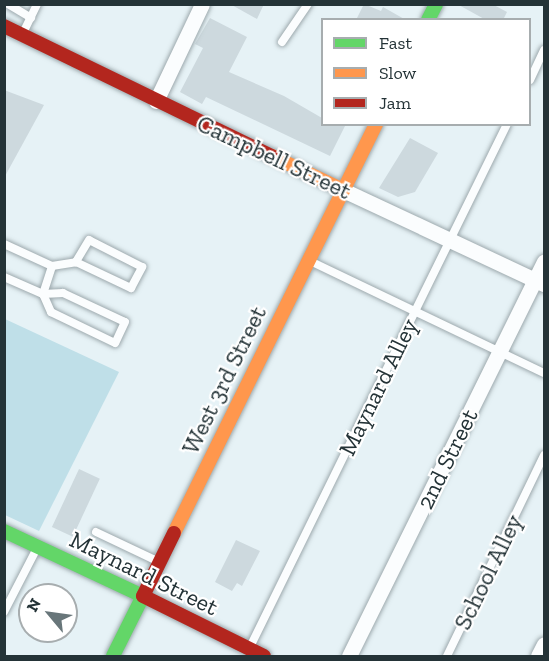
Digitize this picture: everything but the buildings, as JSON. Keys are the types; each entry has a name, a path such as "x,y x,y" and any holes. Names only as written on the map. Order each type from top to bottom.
{"main road":[{"path":"429,18 436,4"},
{"name":"Campbell Street","path":"4,26 343,190"},
{"name":"West 3rd Street","path":"113,657 375,126"},
{"name":"Maynard Street","path":"4,531 143,596 264,657"}],"street":[{"path":"156,101 202,4"},
{"name":"Campbell Street","path":"343,190 540,282"},
{"name":"2nd Street","path":"349,657 501,351 540,282 544,262"},
{"path":"538,657 544,644"}],"lane":[{"path":"8,4 30,18"},
{"path":"22,35 37,4"},
{"path":"282,42 309,4"},
{"path":"531,78 544,50"},
{"name":"Maynard Alley","path":"249,649 506,126"},
{"path":"4,244 52,266 76,262 131,288 142,267 89,240 76,262"},
{"path":"309,260 544,373"},
{"path":"4,277 44,294 63,293 124,322 116,343 51,312 44,294 52,266"},
{"name":"School Alley","path":"447,657 544,455"},
{"path":"96,532 160,562"},
{"path":"4,612 37,546"}],"shaded area":[{"path":"5,319 119,372 39,531 5,515"}],"traffic: fast":[{"path":"429,18 436,4"},
{"path":"4,531 143,596 113,656"}],"traffic: slow":[{"path":"174,533 375,126"},
{"path":"272,156 343,190"}],"traffic: jam":[{"path":"4,26 272,156"},
{"path":"174,533 143,596 264,656"}]}
